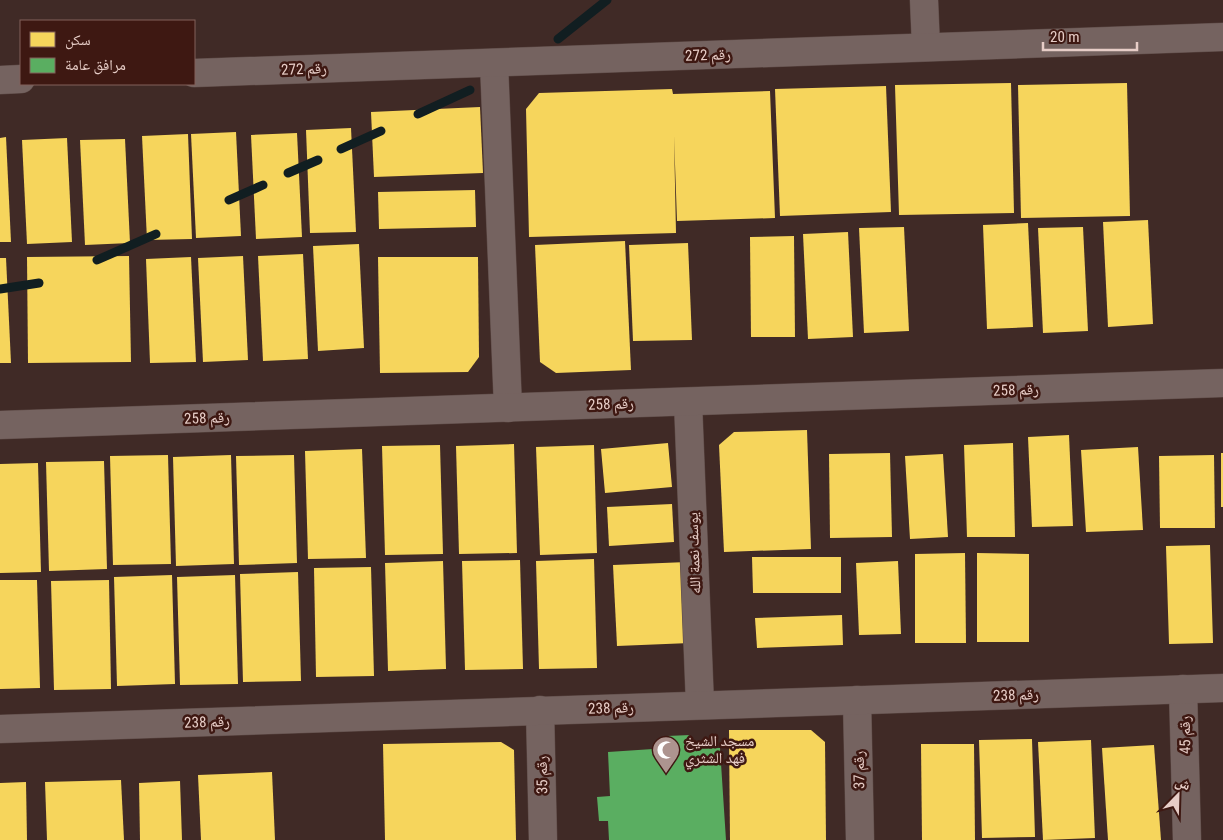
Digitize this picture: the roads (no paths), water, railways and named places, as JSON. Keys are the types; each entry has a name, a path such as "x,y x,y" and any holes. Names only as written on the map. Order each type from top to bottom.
{"street":[{"path":"924,0 926,47"},
{"name":"رقم 272","path":"195,73 1223,37"},
{"path":"494,62 508,408"},
{"path":"0,80 20,79"},
{"name":"رقم 258","path":"0,425 1223,383"},
{"name":"يوسف نعمة الله","path":"688,402 700,705"},
{"name":"رقم 238","path":"0,728 1223,688"},
{"name":"رقم 45","path":"1183,689 1187,840"},
{"name":"رقم 37","path":"857,700 860,840"},
{"name":"رقم 35","path":"540,710 543,840"}],"waterway":[{"path":"558,39 607,0"},
{"path":"418,114 470,90"},
{"path":"341,149 381,131"},
{"path":"288,173 318,160"},
{"path":"229,200 263,185"},
{"path":"97,260 156,234"},
{"path":"0,289 39,283"}],"place":[{"name":"مسجد الشيخ فهد الشثري","path":"666,774"}]}
